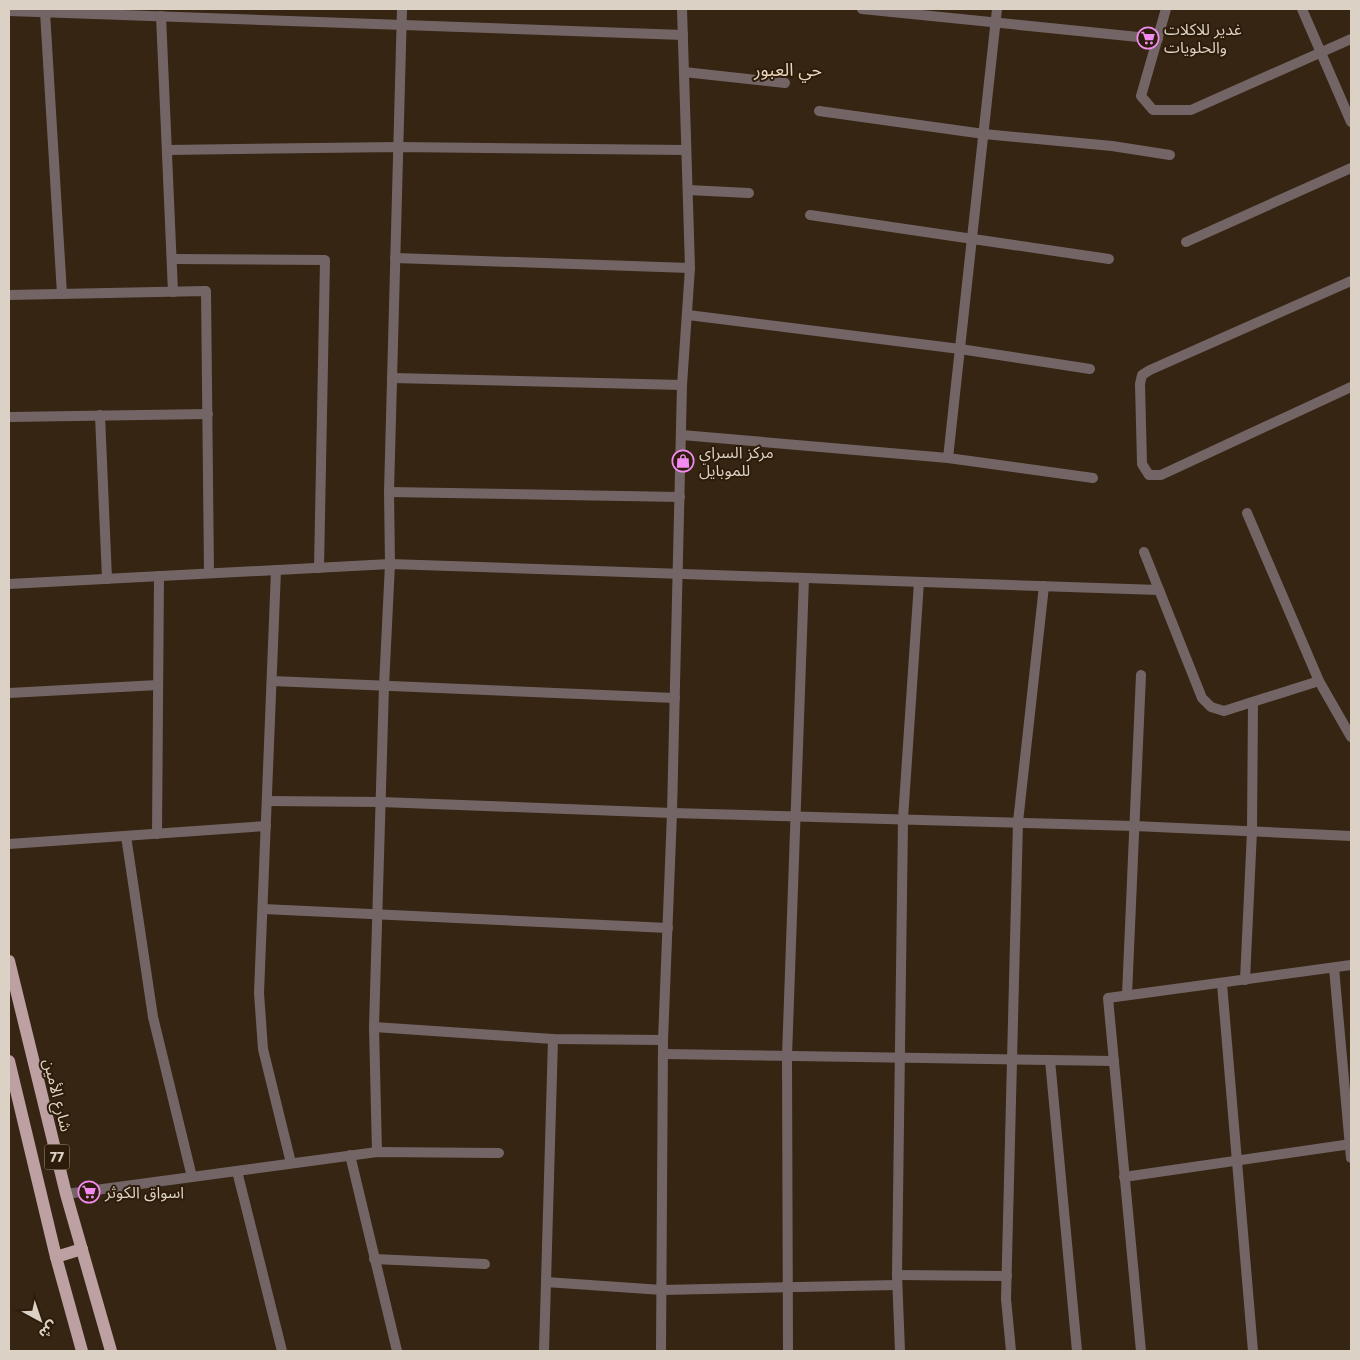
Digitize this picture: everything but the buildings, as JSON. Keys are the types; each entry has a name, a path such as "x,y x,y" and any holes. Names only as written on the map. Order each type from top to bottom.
{"main road":[{"name":"شارع الأمين","path":"9,961 66,1194 111,1351"},
{"name":"77","path":"9,1061 56,1257 82,1351"},
{"path":"56,1257 82,1249"}],"street":[{"path":"377,1152 374,1027 384,686 390,564 389,492 402,9"},
{"path":"660,1351 663,1040 676,698 682,385 690,268 682,9"},
{"path":"862,9 1158,39"},
{"path":"948,458 997,9"},
{"path":"1166,9 1141,96 1153,110 1191,110 1351,39"},
{"path":"1302,9 1351,122"},
{"path":"9,11 683,35"},
{"path":"45,12 62,294"},
{"path":"161,16 173,292"},
{"path":"684,72 785,83"},
{"path":"820,111 984,134 1112,146 1170,155"},
{"path":"167,150 398,147 686,150"},
{"path":"1186,242 1351,168"},
{"path":"688,190 749,193"},
{"path":"810,215 1109,258"},
{"path":"395,258 690,268"},
{"path":"172,259 325,260 319,568"},
{"path":"1351,280 1142,375 1140,384 1142,464 1149,475 1161,475 1351,387"},
{"path":"9,295 206,291 209,573"},
{"path":"688,315 960,349 1090,369"},
{"path":"392,378 682,385"},
{"path":"9,417 208,414"},
{"path":"100,415 106,579"},
{"path":"682,435 948,458 1094,478"},
{"path":"389,492 680,497"},
{"path":"1247,513 1319,681 1351,737"},
{"path":"1144,552 1202,698 1211,707 1224,711 1319,681"},
{"path":"9,584 390,564 1159,590"},
{"path":"276,570 259,993 263,1049 291,1163"},
{"path":"157,834 159,576"},
{"path":"788,1351 787,1056 804,578"},
{"path":"900,1351 897,1280 904,819 919,582"},
{"path":"1011,1351 1006,1298 1018,822 1044,586"},
{"path":"1127,994 1141,675"},
{"path":"272,681 676,698"},
{"path":"9,693 158,685"},
{"path":"1245,980 1252,831 1254,702"},
{"path":"267,800 1018,822 1351,836"},
{"path":"9,844 266,826"},
{"path":"126,836 154,1017 192,1177"},
{"path":"263,910 668,928"},
{"path":"1141,1351 1108,998 1351,965"},
{"path":"1334,968 1351,1158"},
{"path":"1222,984 1253,1351"},
{"path":"374,1027 552,1039 663,1040"},
{"path":"544,1351 552,1039"},
{"path":"663,1054 1114,1061"},
{"path":"1050,1060 1077,1351"},
{"path":"1124,1177 1351,1144"},
{"path":"66,1194 377,1152 499,1153"},
{"path":"350,1156 398,1351"},
{"path":"236,1171 282,1351"},
{"path":"374,1258 485,1264"},
{"path":"546,1282 662,1290 787,1288 897,1280 1007,1276"}],"place":[{"name":"غدير للاكلات والحلويات","path":"1148,38"},
{"name":"مركز السراي للموبايل","path":"683,461"},
{"name":"اسواق الكوثر","path":"89,1192"}],"district":[{"name":"حي العبور","path":"788,70"}]}
